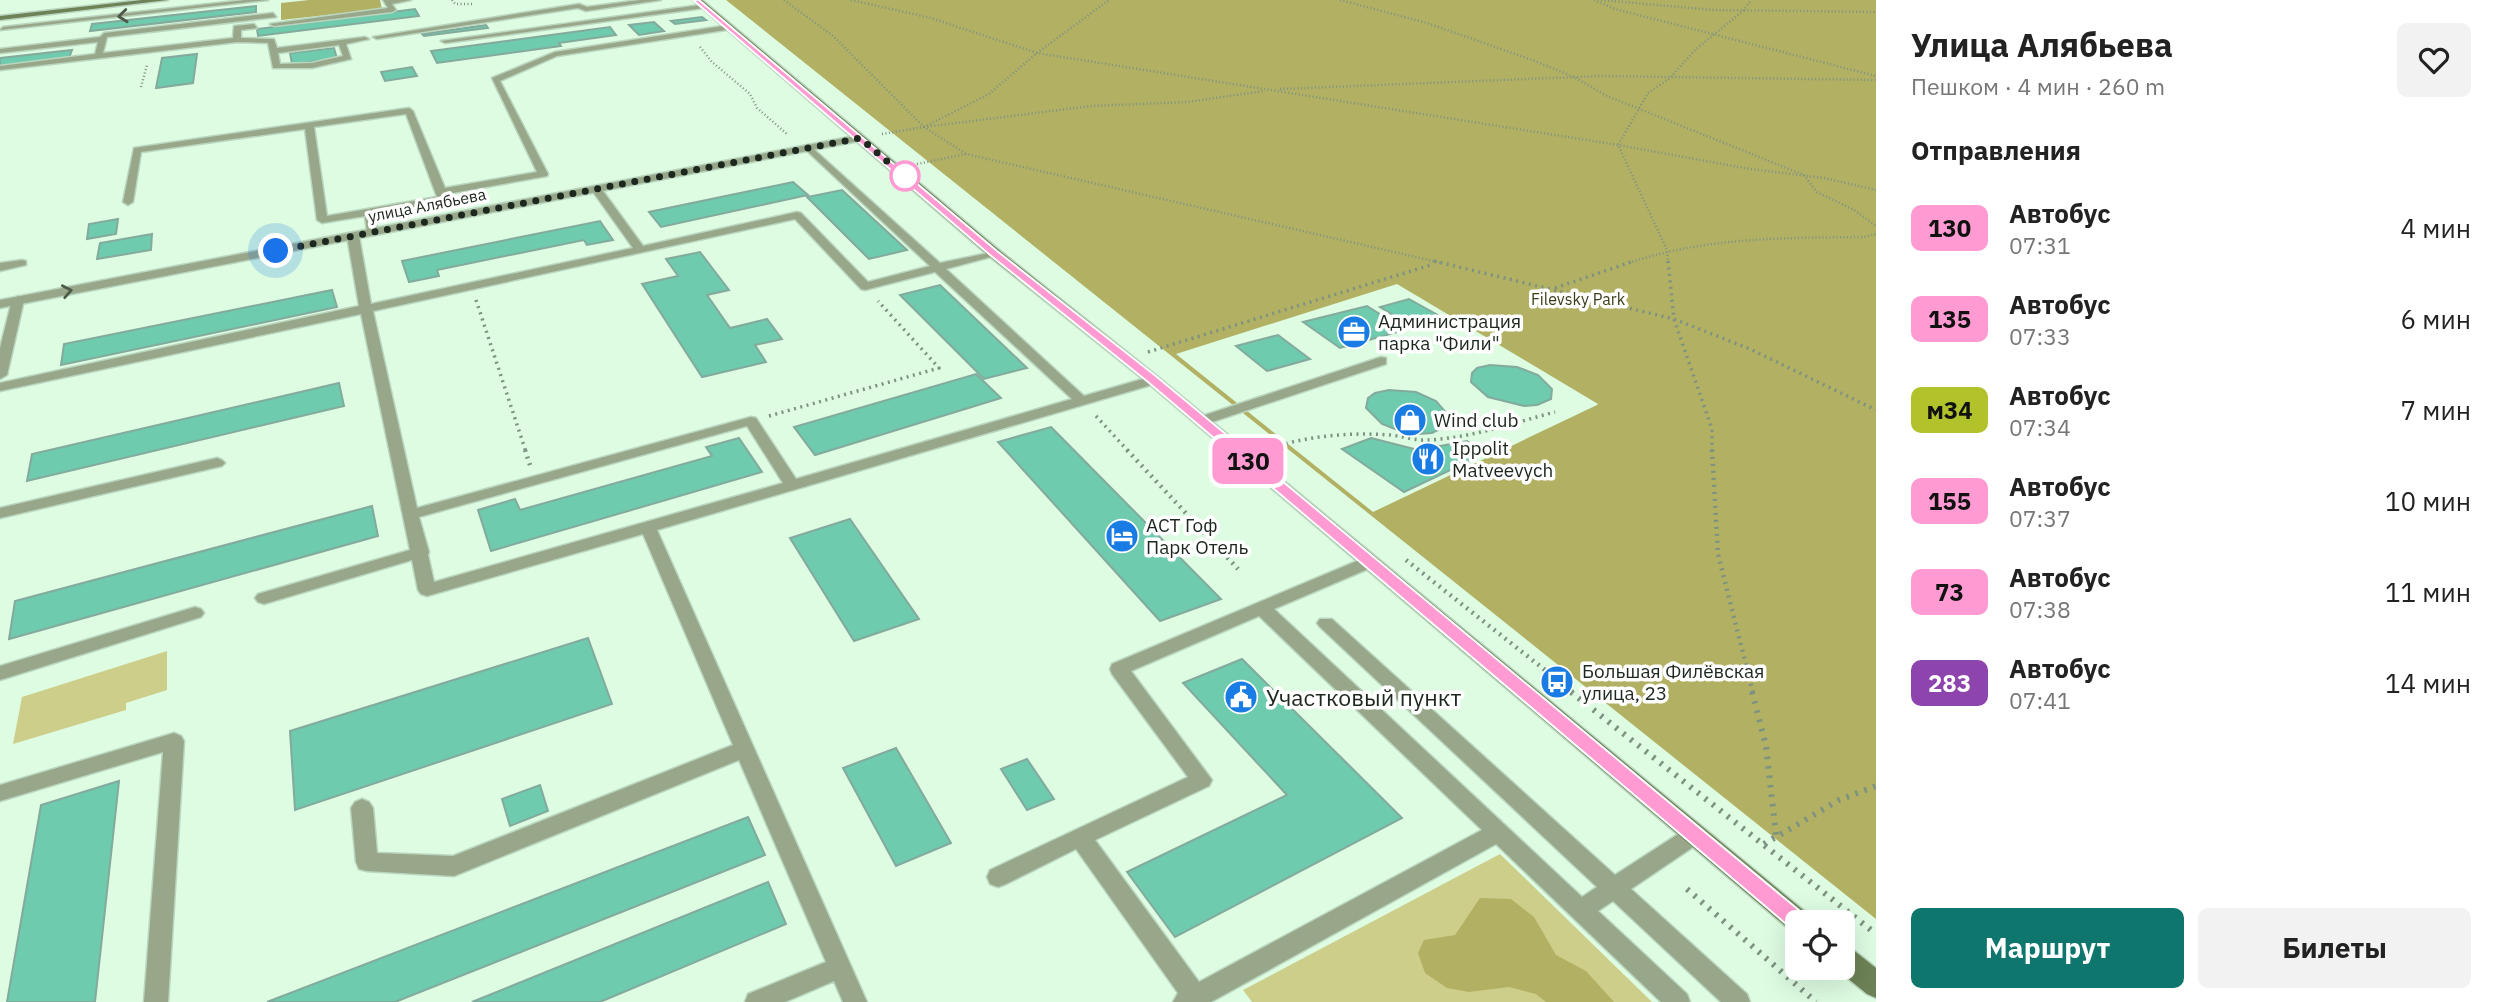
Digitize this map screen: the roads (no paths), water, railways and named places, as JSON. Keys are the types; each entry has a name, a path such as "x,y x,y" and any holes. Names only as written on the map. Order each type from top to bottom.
{"main road":[{"path":"0,15 119,0"},
{"path":"0,15 164,0"},
{"path":"701,12 729,27 994,253 1153,380 1785,910"},
{"path":"1855,968 1876,985"}],"street":[{"name":"улица Алябьева","path":"0,304 860,138"}],"lane":[{"path":"1,31 264,0"},
{"path":"271,0 274,19"},
{"path":"98,56 104,35 391,10 387,1 407,0"},
{"path":"377,37 579,6 586,9 657,0"},
{"path":"445,41 701,12 708,30"},
{"path":"237,40 237,28 274,19"},
{"path":"441,192 543,174 495,80 555,54 729,27"},
{"path":"0,51 103,39"},
{"path":"274,51 365,39"},
{"path":"0,68 237,40 271,41 276,66 290,68 348,57 342,43"},
{"path":"128,202 137,150 309,125 409,111 443,199 322,220 309,125"},
{"path":"809,148 1081,400"},
{"path":"596,189 640,250"},
{"path":"370,212 373,232"},
{"path":"0,387 797,215 865,286 994,253"},
{"path":"353,236 366,309 421,552 427,590 1153,380"},
{"path":"0,267 22,263"},
{"path":"0,374 18,300"},
{"path":"1201,421 1381,361"},
{"path":"412,514 751,421 792,485"},
{"path":"0,513 217,463"},
{"path":"648,527 855,1002"},
{"path":"264,598 421,552"},
{"path":"998,877 1202,780 1119,669 1369,562"},
{"path":"1263,609 1678,1002"},
{"path":"0,673 195,613"},
{"path":"1326,623 1738,1002"},
{"path":"0,793 174,741 156,1002"},
{"path":"362,808 367,862 454,866 745,750"},
{"path":"1080,837 1193,1000 1499,832"},
{"path":"1581,910 1694,835"},
{"path":"757,1002 840,967"}],"place":[{"name":"Администрация парка \"Фили\"","path":"1354,332"},
{"name":"Wind club","path":"1410,420"},
{"name":"Ippolit Matveevych","path":"1428,459"},
{"name":"АСТ Гоф Парк Отель","path":"1122,536"},
{"name":"Большая Филёвская улица, 23","path":"1557,682"},
{"name":"Участковый пункт","path":"1241,697"}],"park label":[{"name":"Filevsky Park","path":"1578,299"}]}
